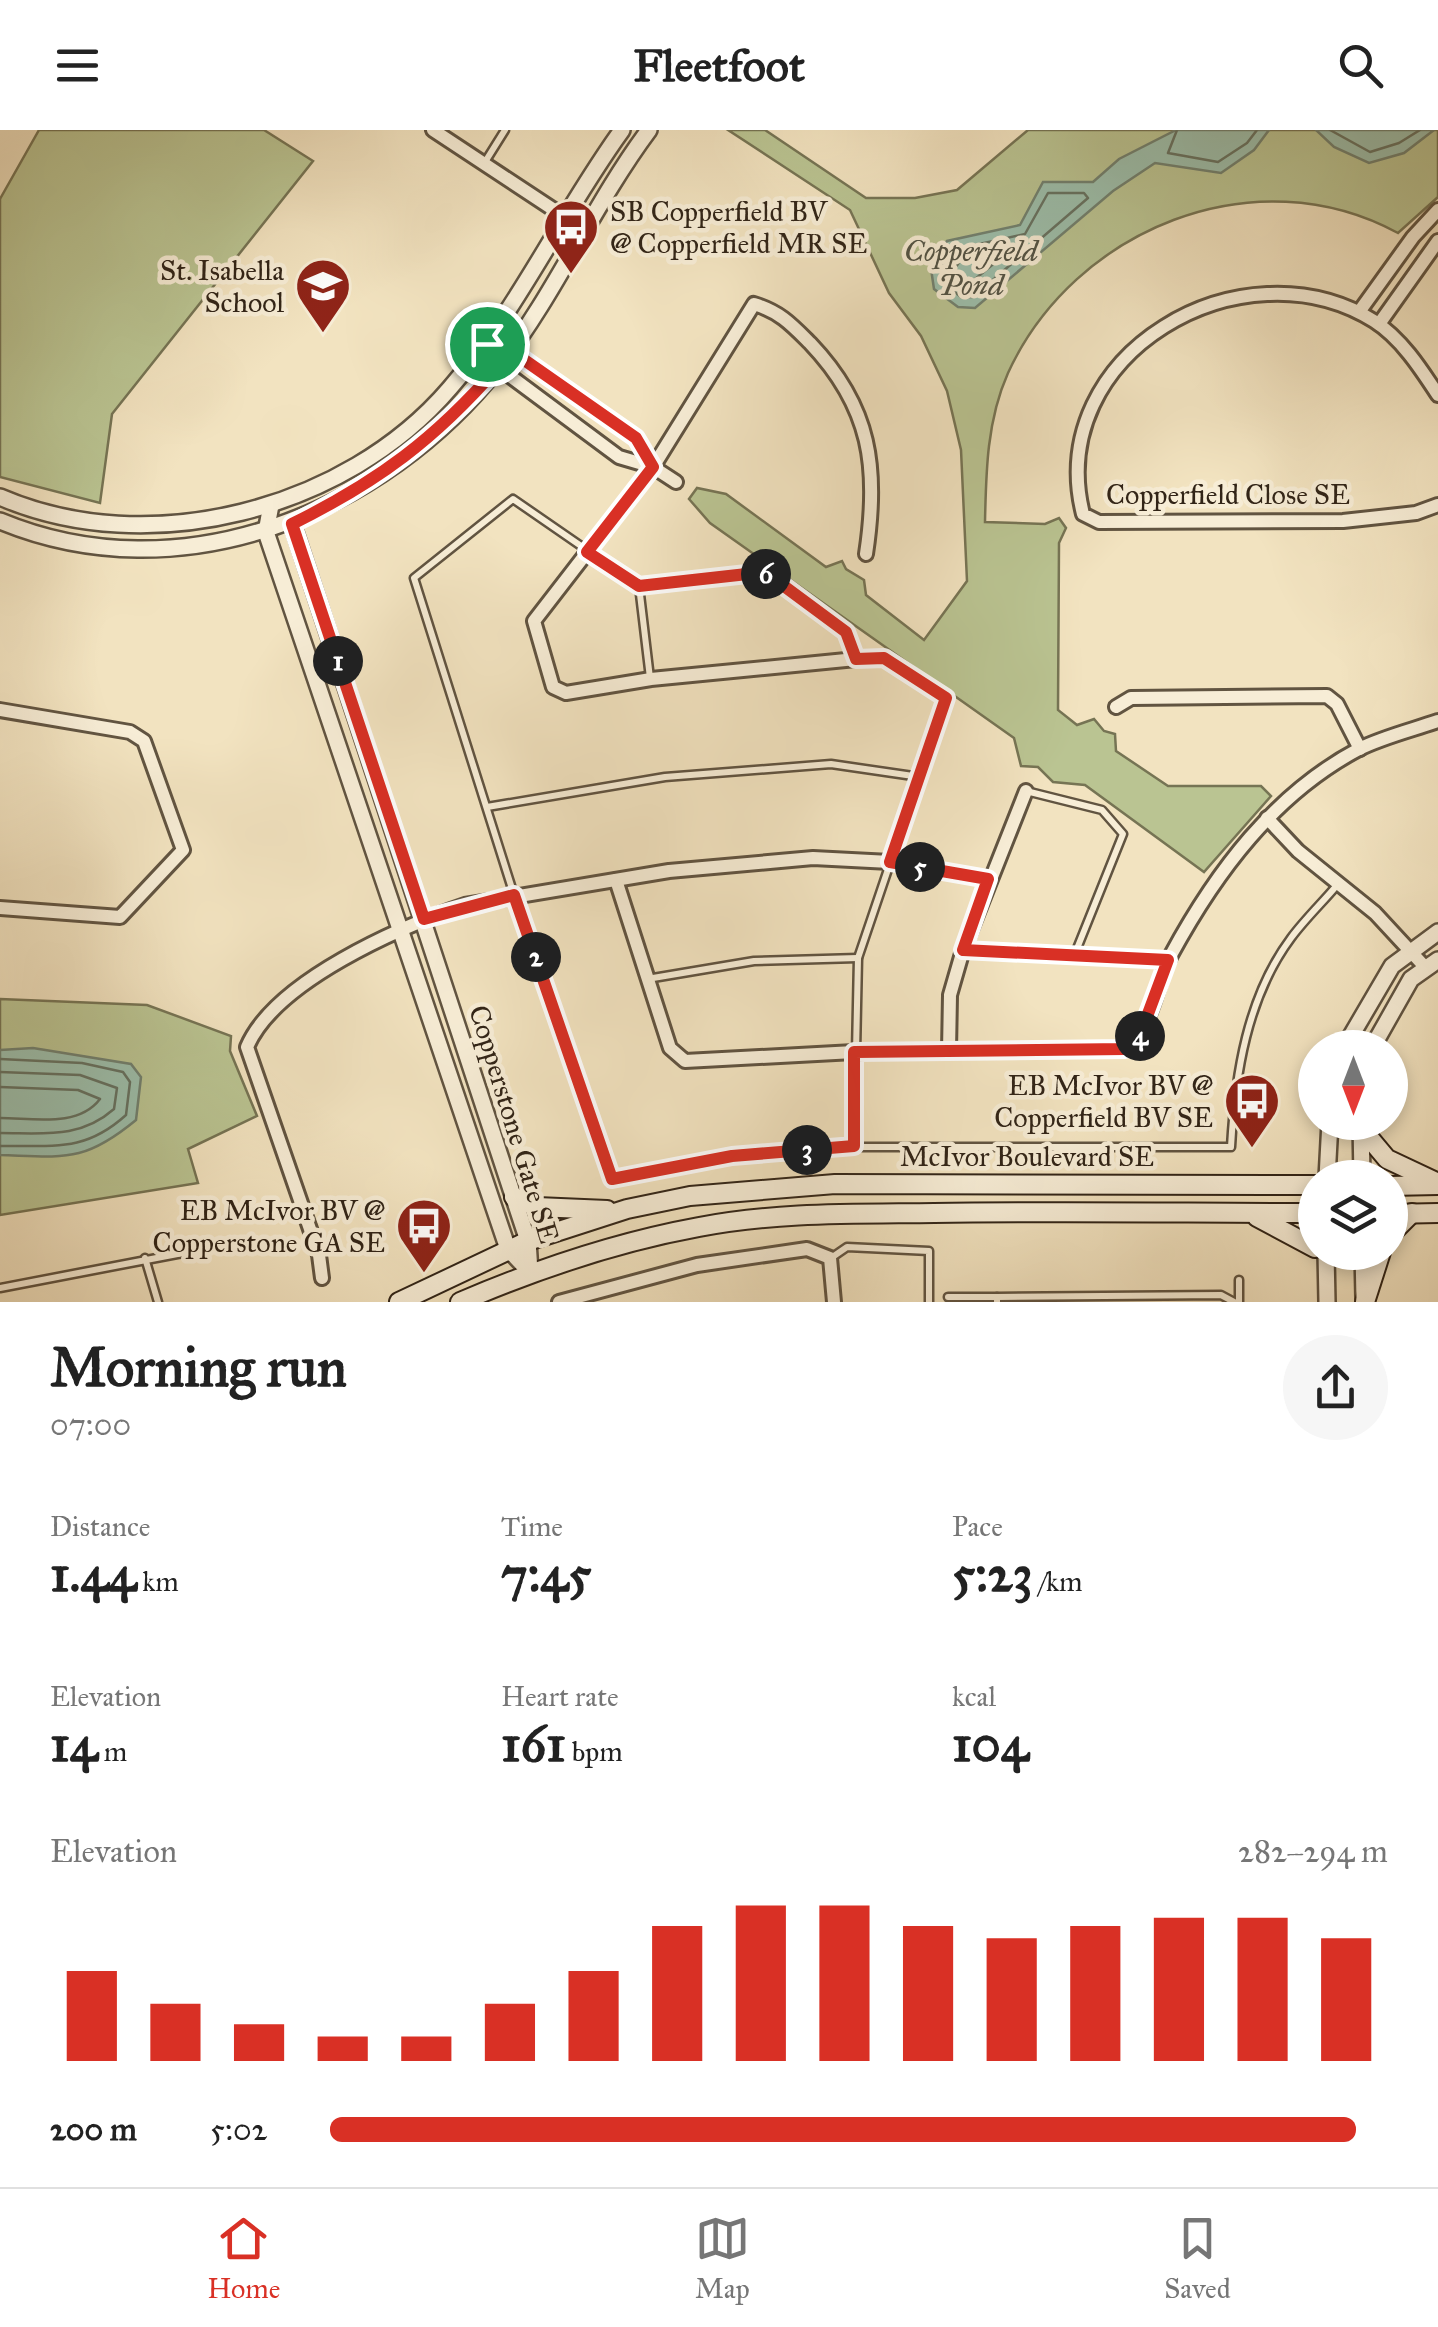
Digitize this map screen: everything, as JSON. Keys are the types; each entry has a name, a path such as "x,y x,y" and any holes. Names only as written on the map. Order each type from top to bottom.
{"main road":[{"path":"1372,1140 1387,1160 1438,1184"},
{"name":"McIvor Boulevard SE","path":"399,1302 528,1241 627,1210 690,1196 834,1184 1298,1185"},
{"path":"1408,1185 1438,1184"},
{"path":"514,1198 537,1207 570,1211 627,1210"},
{"path":"1247,1212 1298,1240"},
{"name":"McIvor Boulevard SE","path":"460,1302 530,1272 700,1226 770,1218 853,1214 1298,1213"},
{"path":"1408,1213 1438,1213"},
{"path":"1408,1217 1412,1213"},
{"path":"1365,1302 1375,1270"}],"street":[{"path":"432,130 584,230"},
{"path":"0,497 99,522 151,525 204,520 271,505 369,456 413,426 487,344 561,217 622,130"},
{"path":"0,521 46,536 154,548 266,532 292,524 384,475 427,442 498,367 649,130"},
{"path":"1360,312 1413,237 1438,210"},
{"path":"1379,324 1438,241"},
{"name":"Copperfield Close SE","path":"1438,395 1416,361 1379,324 1360,312 1312,297 1250,294 1203,306 1148,334 1111,372 1084,422 1076,484 1083,514 1098,522 1343,520 1416,513 1438,505"},
{"path":"856,659 650,679 566,693 553,688 534,621 653,467 754,304 780,312 836,370 857,405 869,448 866,554"},
{"path":"487,344 510,350 636,438 653,467"},
{"path":"487,344 498,367 619,457 653,467 676,482"},
{"name":"Copperstone Gate SE","path":"271,505 292,524 528,1241 530,1272"},
{"name":"Copperstone Gate SE","path":"271,505 266,532 400,930 508,1249 530,1272"},
{"path":"1116,707 1132,698 1328,696 1360,749"},
{"path":"0,710 130,732 144,741 183,850 120,917 0,908"},
{"path":"616,880 670,1048 685,1061 854,1052 1125,1049 1139,1038 1168,960 1211,886 1267,818 1360,749 1438,720"},
{"path":"949,1051 950,995 963,950 988,879 1026,792"},
{"path":"1267,818 1298,851 1409,950 1431,963 1394,1002 1381,1030"},
{"path":"322,1278 320,1255 247,1047 253,1032 310,980 424,919 514,895 748,862 812,858 890,862 988,879"},
{"path":"1353,1030 1374,990 1409,950 1438,932"},
{"path":"560,1302 697,1266 807,1249 830,1258 834,1302"},
{"path":"1324,1270 1327,1302"},
{"path":"1364,1270 1365,1302"}],"lane":[{"path":"485,163 505,130"},
{"path":"854,1146 858,958 946,698 884,658 856,659 846,632 765,572 639,586 513,500 414,578 514,895 612,1179 732,1156 854,1146 1231,1146 1234,1082 1251,1019 1289,940 1339,884"},
{"path":"639,586 650,679"},
{"path":"487,807 664,776 831,764 920,776"},
{"path":"1026,792 1102,810 1124,834 1074,956"},
{"path":"963,950 1168,960"},
{"path":"647,979 754,961 858,958"},
{"path":"830,1258 847,1246 929,1251 929,1302"},
{"path":"0,1288 188,1252"},
{"path":"145,1258 158,1302"},
{"path":"948,1297 1221,1295 1236,1302 1239,1280"}],"shaded area":[{"path":"39,130 264,130 313,161 112,414 100,503 0,477 0,199"},
{"path":"728,130 765,130 866,198 915,198 957,190 1028,130 1438,130 1438,197 1398,233 1343,211 1286,202 1229,205 1174,220 1123,245 1077,279 1038,322 1001,391 989,446 985,522 1045,524 1059,518 1066,528 1059,543 1058,710 1077,725 1094,719 1104,731 1115,734 1116,751 1168,786 1261,786 1271,796 1204,872 1085,785 1053,782 1038,767 1021,766 1014,738 710,523 689,499 697,488 726,494 826,567 842,561 846,569 864,580 866,595 924,640 967,581 961,450 947,391 921,336 889,293 850,210"},
{"path":"0,999 147,1005 231,1036 230,1051 257,1116 188,1149 198,1183 0,1215"}],"water":[{"name":"Copperfield Pond","path":"1176,130 1269,130 1254,150 1221,173 1155,163 1113,191 975,308 958,307 934,289 930,262 947,241 1020,225 1043,182 1093,182 1119,159"},
{"path":"1316,130 1434,130 1404,153 1369,163 1334,147"},
{"path":"33,1048 131,1064 141,1077 136,1120 102,1144 73,1154 0,1155 0,1050"}],"place":[{"name":"SB Copperfield BV @ Copperfield MR SE","path":"571,276"},
{"name":"St. Isabella School","path":"323,335"},
{"name":"EB McIvor BV @ Copperfield BV SE","path":"1252,1150"},
{"name":"EB McIvor BV @ Copperstone GA SE","path":"424,1275"}],"route":[{"path":"487,344 510,350 636,438 653,467 587,552 639,586 765,572 846,632 856,659 884,658 946,698 890,862 988,879 963,950 1168,960 1139,1038 1125,1049 854,1052 854,1146 732,1156 612,1179 514,895 424,919 292,524 384,475 427,442 498,367 487,344"}]}
